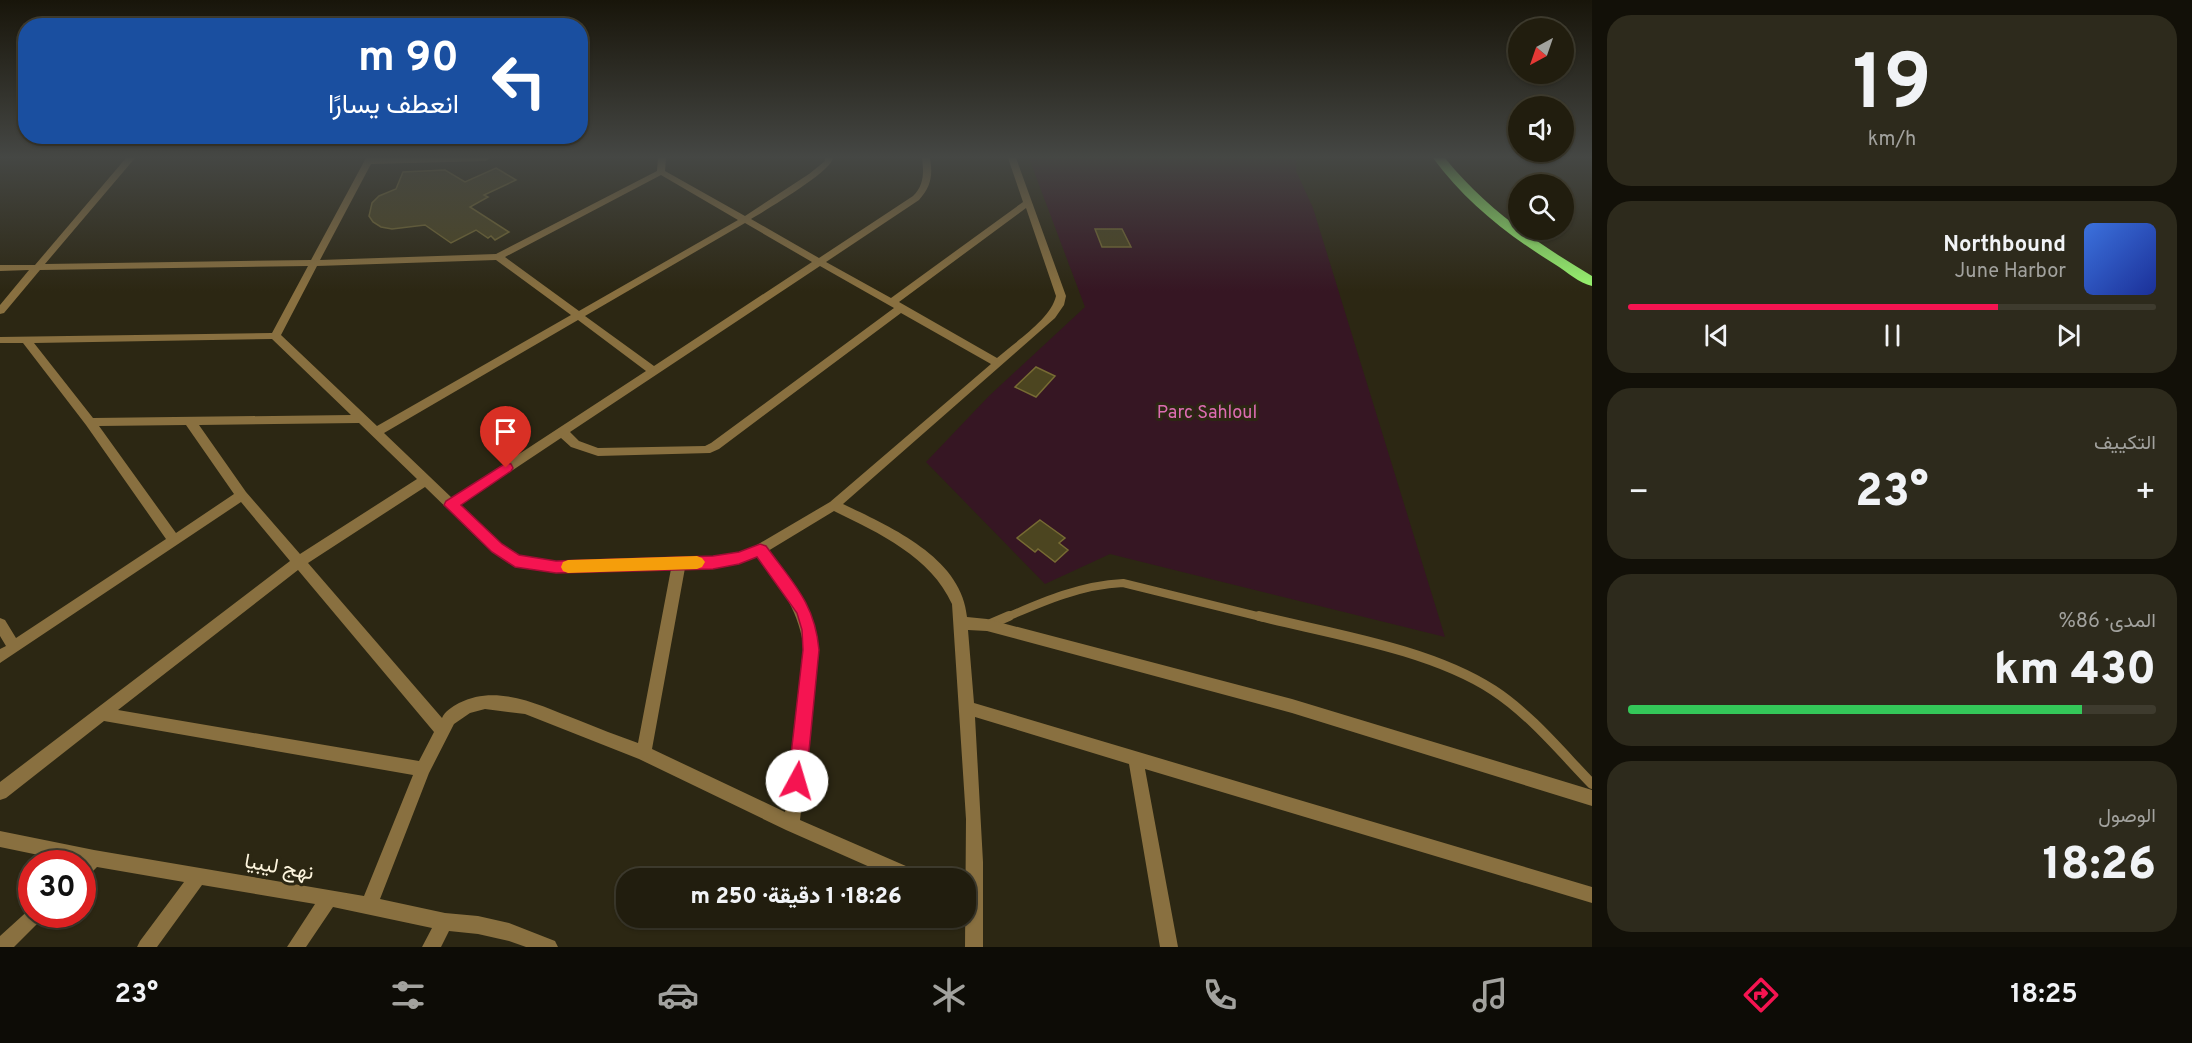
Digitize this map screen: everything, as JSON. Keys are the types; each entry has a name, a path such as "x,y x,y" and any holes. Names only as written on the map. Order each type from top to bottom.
{"highway":[{"path":"1478,202 1519,235 1592,282"}],"street":[{"path":"0,311 92,202"},
{"path":"274,336 346,202"},
{"path":"0,268 498,258 604,202"},
{"path":"713,202 998,363"},
{"path":"376,432 772,202"},
{"path":"451,505 910,202"},
{"path":"561,431 575,444 598,452 706,450 715,446 1029,202"},
{"path":"0,340 274,336 497,548 515,561 556,567 713,562 739,558 760,550 834,505 1051,316 1059,305 1061,296 1029,202"},
{"path":"498,258 653,370"},
{"path":"26,340 90,422 174,540"},
{"path":"90,422 362,418"},
{"path":"189,420 242,495 443,731"},
{"path":"0,792 298,562 426,480"},
{"path":"0,657 242,495"},
{"path":"834,505 871,523 911,549 941,572 956,594 961,623 967,708 970,868"},
{"path":"760,550 804,610 810,630 811,650 792,824"},
{"path":"644,753 679,563"},
{"path":"961,623 987,625 1292,706 1592,798"},
{"path":"0,624 14,647"},
{"path":"369,905 423,769 449,719 465,706 487,702 525,707 644,753 792,824 891,868"},
{"path":"967,708 1592,895"},
{"path":"103,714 423,769"},
{"path":"1136,757 1169,947"},
{"name":"نهج ليبيا","path":"0,839 39,850"},
{"name":"نهج ليبيا","path":"96,865 198,877 369,905 445,922 509,932 549,947"},
{"path":"146,947 198,877"},
{"path":"296,947 328,899"},
{"path":"431,947 445,922"},
{"path":"1,947 21,928"},
{"path":"973,928 974,947"}],"lane":[{"path":"987,625 1086,586 1104,582 1123,583 1432,659 1492,689 1516,707 1592,784"}],"green space":[{"name":"Parc Sahloul","path":"1046,202 1310,202 1445,637 1110,554 1045,584 926,462 989,396 1085,307"}],"building":[{"path":"479,202 470,207 509,232 495,240 476,230 451,243 425,225 392,229 381,227 369,216 372,203"},
{"path":"1095,229 1122,229 1131,247 1102,247"},
{"path":"1036,367 1055,376 1036,397 1015,387"},
{"path":"1040,520 1065,538 1059,543 1068,550 1055,562 1038,549 1035,552 1017,538"}],"slow traffic":[{"path":"568,567 697,562"}],"route":[{"path":"506,468 451,505 497,548 515,561 536,566 556,567 713,562 739,558 760,550 804,610 810,630 811,650 797,781"}]}
